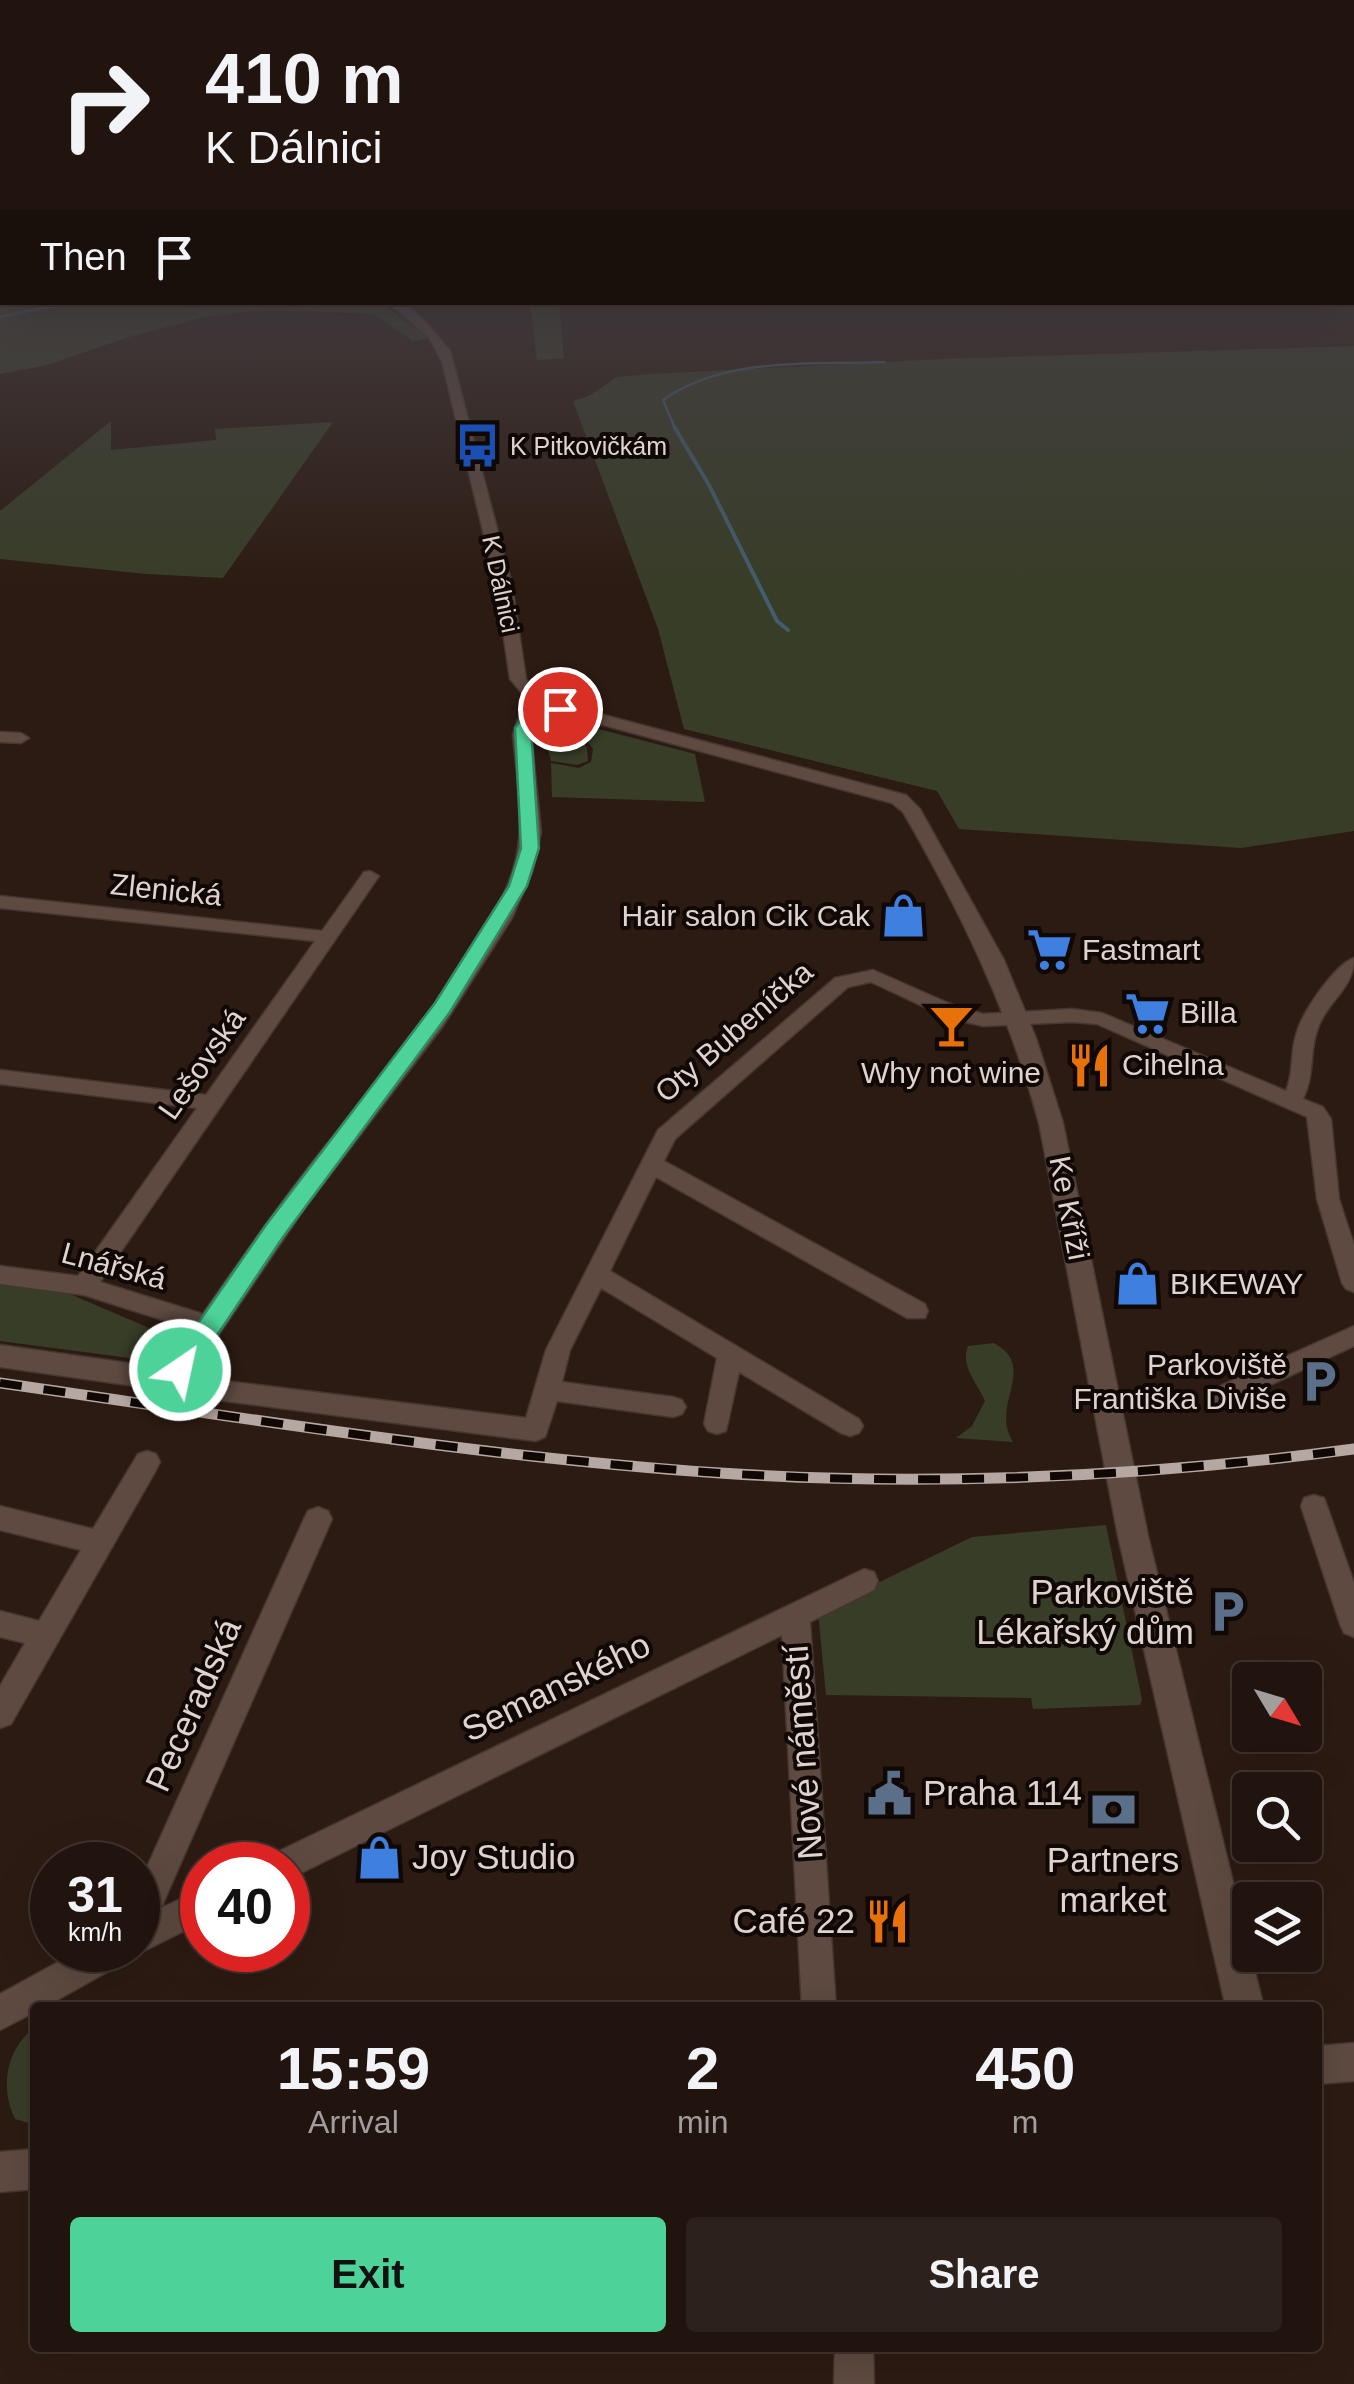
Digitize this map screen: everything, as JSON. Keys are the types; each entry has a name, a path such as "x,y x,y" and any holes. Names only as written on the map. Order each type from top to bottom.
{"street":[{"name":"K Dálnici","path":"447,364 504,585 518,679 525,692 541,702"},
{"name":"Ke Kříži","path":"541,702 899,799 911,809 964,900 1020,1018 1051,1122 1133,1536 1244,2002"},
{"path":"0,1356 149,1377 180,1370 286,1215 443,1007 518,886 531,832 523,728 541,702"},
{"path":"0,737 21,738"},
{"name":"Lešovská","path":"84,1286 370,876"},
{"name":"Zlenická","path":"0,902 326,938"},
{"path":"1354,964 1320,1007 1306,1033 1306,1064 1292,1100 1320,1119 1328,1199 1354,1283"},
{"name":"Oty Bubeníčka","path":"180,1370 193,1386 536,1430 558,1350 666,1135 842,982 873,976 972,1018 1067,1014 1102,1019 1292,1100"},
{"path":"0,1078 210,1103"},
{"path":"651,1164 916,1312"},
{"path":"596,1274 850,1426"},
{"name":"Lnářská","path":"0,1275 84,1286 210,1326"},
{"path":"1218,1398 1354,1335"},
{"path":"717,1424 730,1355"},
{"path":"548,1390 673,1407"},
{"path":"0,1714 102,1544 146,1462"},
{"path":"1314,1506 1354,1624"},
{"path":"0,1518 102,1544"},
{"name":"Peceradská","path":"160,1873 318,1519"},
{"name":"Semanského","path":"310,1852 864,1580"},
{"name":"Nové náměstí","path":"795,1616 819,2002"},
{"path":"0,1624 48,1636"},
{"path":"0,2013 74,1972"},
{"path":"1322,2065 1354,2062"},
{"path":"0,2172 30,2169"},
{"path":"854,2352 854,2384"}],"green space":[{"path":"0,364 49,364 47,365 0,374"},
{"path":"841,364 1354,364 1354,831 1241,848 959,829 937,791 684,729 658,629 573,401 589,396 617,377"},
{"path":"111,421 111,450 216,440 215,429 333,422 223,578 0,559 0,511"},
{"path":"553,724 576,728 587,748 588,761 577,765 551,761 547,746"},
{"path":"575,725 695,754 705,802 552,797 551,763 579,768 591,762 593,749"},
{"path":"0,1285 70,1294 163,1334 160,1362 0,1341"},
{"path":"994,1343 1013,1364 1006,1414 1013,1442 956,1438 972,1426 985,1401 968,1368 968,1346"},
{"path":"1106,1525 1140,1705 1033,1709 1031,1698 826,1695 818,1612 972,1537"},
{"path":"30,2032 30,2124 15,2119 7,2082 12,2058"}],"waterway":[{"path":"676,431 663,400 687,386 741,369 795,364"},
{"path":"675,428 709,485 777,621 788,630"}],"railway":[{"path":"0,1383 539,1457 799,1477 1038,1477 1196,1467 1354,1449"}],"place":[{"name":"K Pitkovičkám","path":"477,446"},
{"name":"Hair salon Cik Cak","path":"903,916"},
{"name":"Fastmart","path":"1049,950"},
{"name":"Billa","path":"1147,1013"},
{"name":"Why not wine","path":"951,1026"},
{"name":"Cihelna","path":"1089,1065"},
{"name":"BIKEWAY","path":"1137,1284"},
{"name":"Parkoviště Františka Diviše","path":"1320,1382"},
{"name":"Parkoviště Lékařský dům","path":"1227,1612"},
{"name":"Praha 114","path":"890,1793"},
{"name":"Partners market","path":"1113,1810"},
{"name":"Joy Studio","path":"379,1857"},
{"name":"Café 22","path":"888,1921"}],"route":[{"path":"180,1370 274,1231 443,1007 502,914 518,886 530,848 523,728 541,702 560,709"}]}
